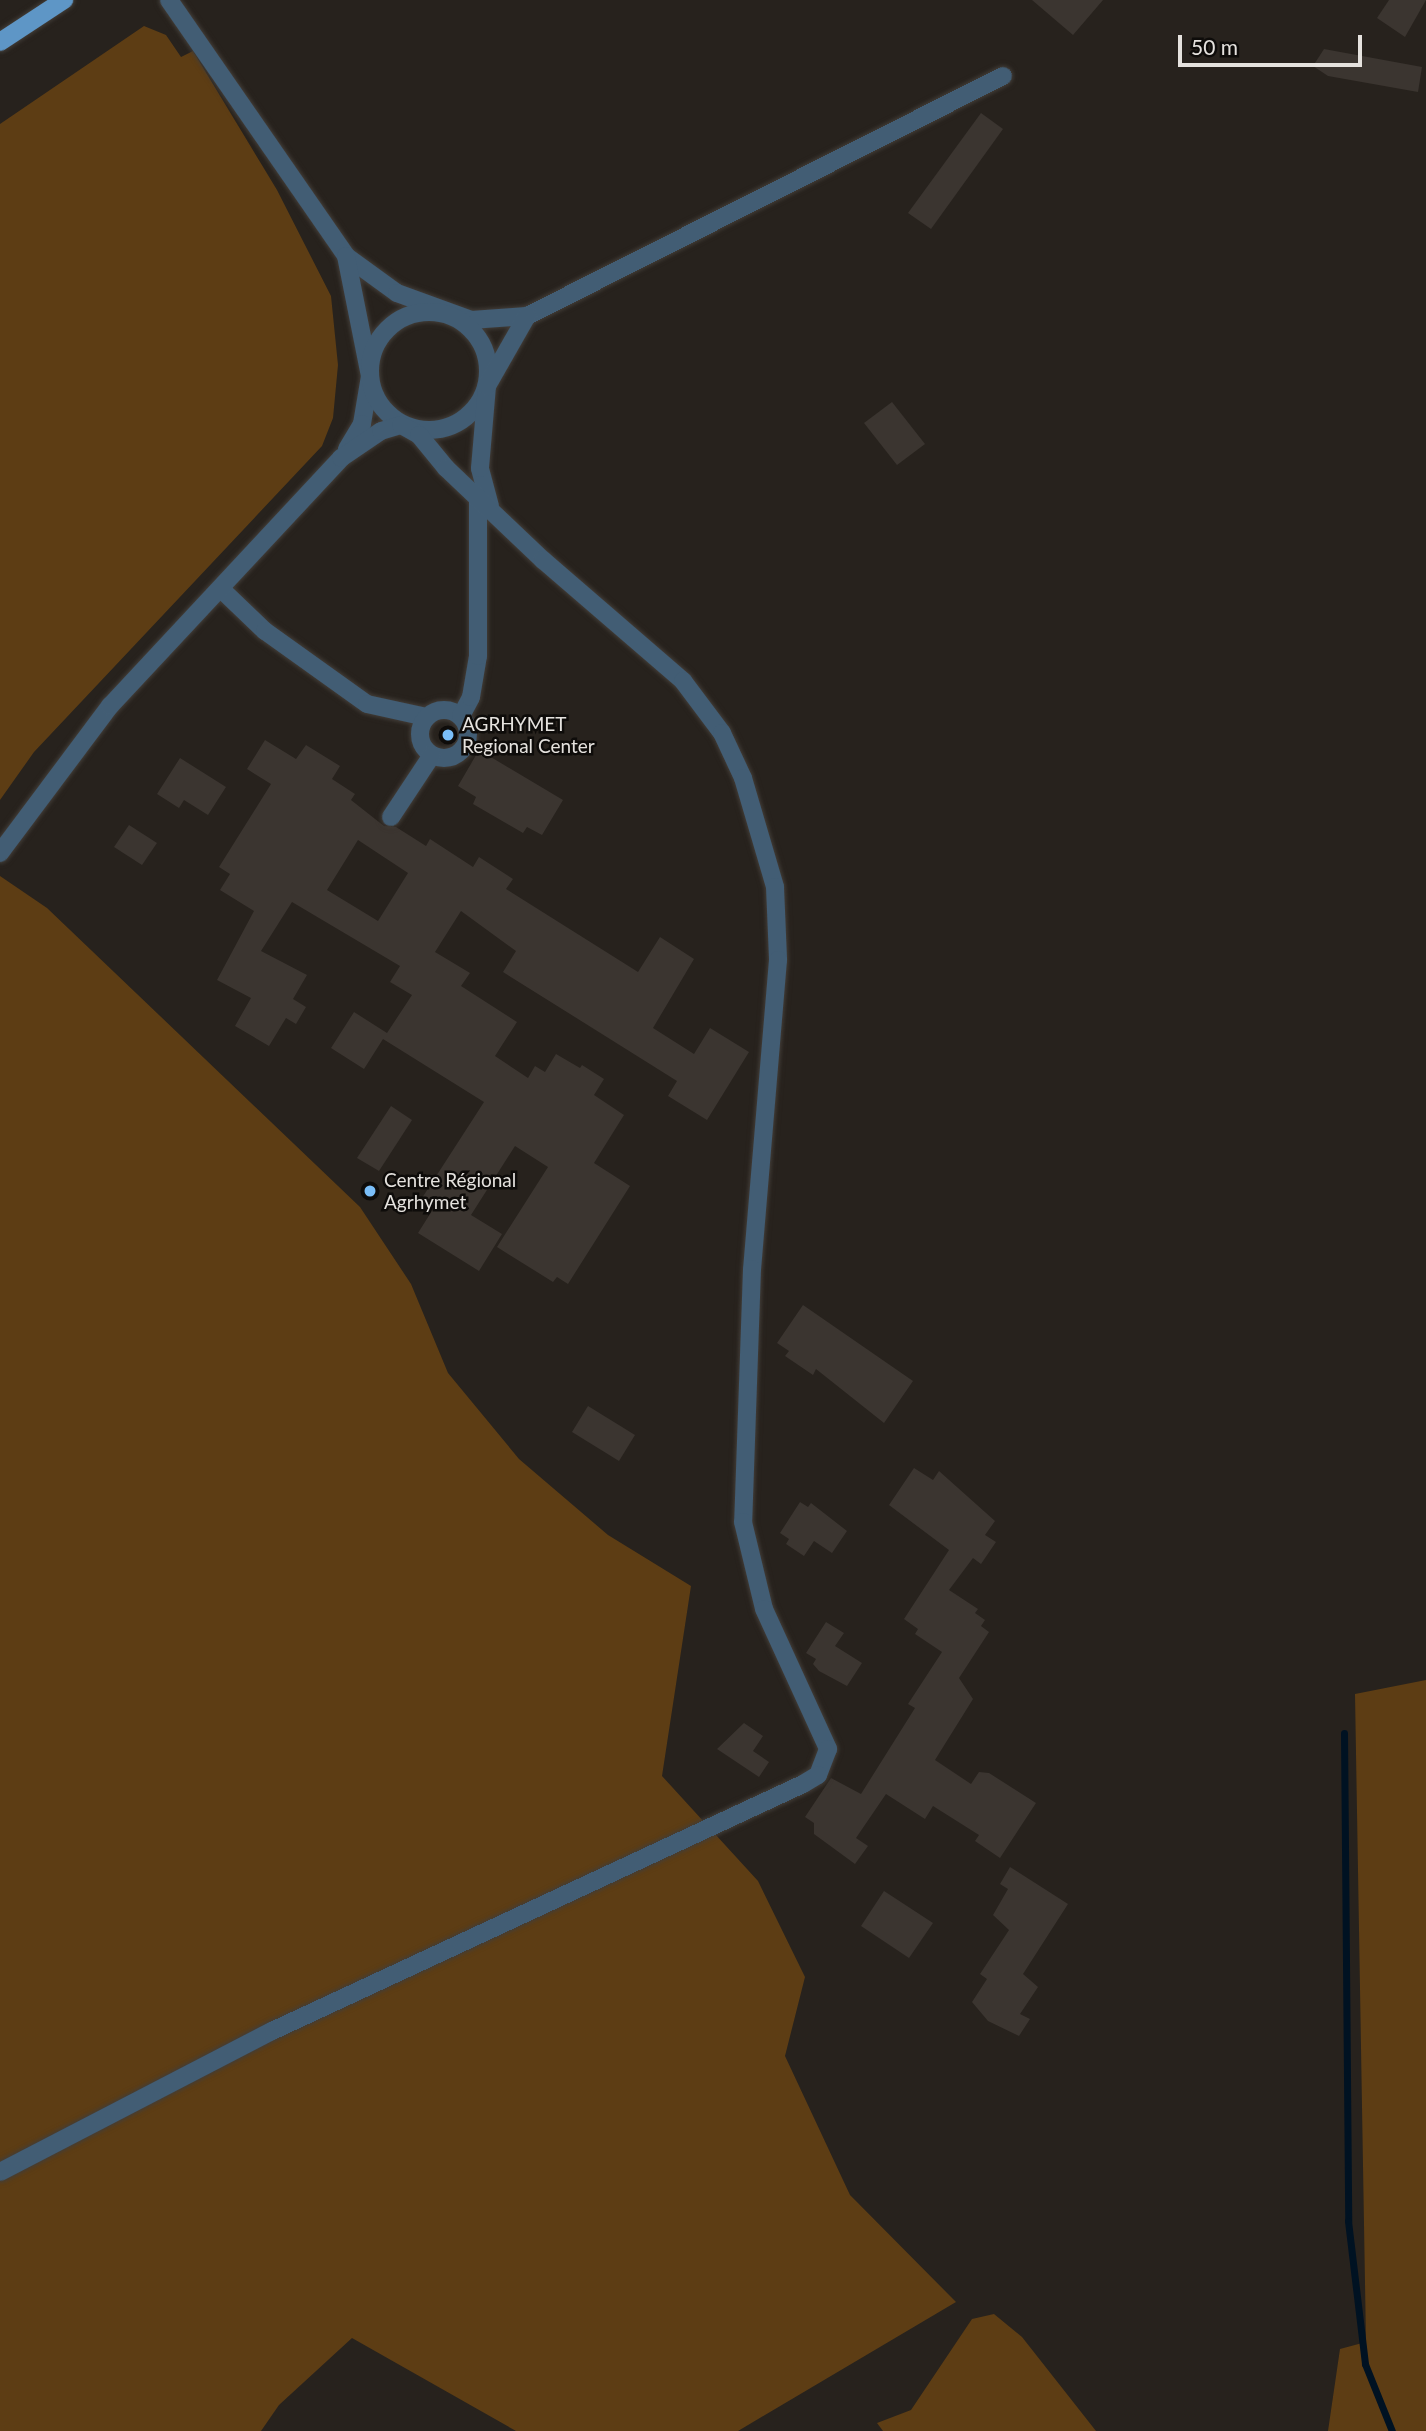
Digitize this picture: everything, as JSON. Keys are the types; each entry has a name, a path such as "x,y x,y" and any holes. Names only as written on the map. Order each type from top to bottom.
{"main road":[{"path":"0,42 64,0"}],"lane":[{"path":"169,0 346,256 397,293 444,314 480,341 489,370 480,468 484,502 478,656 471,697 461,716 469,736 466,746 448,758 432,755 419,732 426,717 440,709 461,716"},
{"path":"0,853 110,706 341,458 362,424 375,348 391,326 415,313 444,314 471,320 527,316 1003,76"},
{"path":"0,2172 272,2031 803,1784 826,1765 824,1736 764,1609 743,1522 752,1269 778,960 775,887 759,820 722,733 683,681 543,560 407,425 389,414 370,376 346,256"},
{"path":"341,458 382,431 407,425 435,430 462,420 487,386 527,316"},
{"path":"221,589 265,631 367,704 426,717"},
{"path":"391,817 432,755"}],"shaded area":[{"path":"144,26 166,35 181,57 193,51 277,190 331,296 338,365 333,418 322,446 34,752 0,800 0,124"},
{"path":"0,876 47,908 360,1207 411,1284 448,1373 519,1459 608,1535 691,1586 662,1776 758,1881 805,1977 785,2056 850,2195 956,2302 738,2431 516,2431 352,2338 279,2405 261,2431 0,2431"},
{"path":"1426,1680 1426,2431 1328,2431 1340,2349 1366,2342 1355,1694"},
{"path":"994,2314 1022,2337 1096,2431 883,2431 877,2423 911,2410 972,2319"}],"building":[{"path":"1032,0 1103,0 1073,35"},
{"path":"1389,0 1426,0 1405,37 1377,18"},
{"path":"1324,49 1422,67 1418,92 1328,76 1313,66"},
{"path":"981,113 1003,129 931,229 908,213"},
{"path":"892,402 925,444 897,465 864,423"},
{"path":"265,740 296,759 306,745 340,766 332,779 355,794 351,800 384,826 396,827 426,846 430,839 473,867 479,857 513,879 506,889 638,972 660,937 694,959 653,1028 694,1054 710,1028 749,1052 707,1120 668,1096 677,1081 503,972 516,951 461,911 435,952 470,973 461,986 517,1022 495,1056 528,1078 535,1066 545,1072 556,1054 580,1068 582,1065 604,1079 594,1095 624,1115 594,1163 630,1186 568,1284 557,1277 553,1282 497,1247 548,1167 515,1146 471,1215 502,1234 479,1271 418,1233 435,1206 422,1198 484,1102 383,1039 364,1069 331,1048 354,1012 387,1033 412,995 390,982 400,966 292,902 261,951 307,975 293,999 306,1007 296,1024 286,1018 269,1046 235,1026 251,998 217,980 254,911 220,890 230,874 219,867 271,784 247,769","holes":["358,840 408,873 378,921 327,890"]},
{"path":"479,750 563,800 542,835 527,827 523,833 473,804 476,797 458,786"},
{"path":"180,758 226,787 208,815 184,800 179,808 157,794"},
{"path":"129,825 157,843 142,865 114,847"},
{"path":"391,1106 412,1120 379,1171 357,1158"},
{"path":"803,1305 913,1381 884,1423 816,1369 813,1375 785,1356 789,1351 777,1343"},
{"path":"588,1406 635,1435 619,1461 572,1432"},
{"path":"914,1468 933,1480 939,1471 995,1521 985,1535 996,1542 981,1564 973,1558 949,1590 978,1609 975,1613 985,1620 981,1626 989,1632 959,1678 973,1699 935,1760 971,1784 979,1772 989,1773 1036,1803 1000,1858 975,1841 979,1835 933,1806 925,1819 886,1794 856,1838 868,1846 855,1864 814,1834 814,1823 805,1817 831,1778 861,1794 915,1708 908,1704 942,1652 915,1634 918,1629 904,1619 949,1550 889,1505"},
{"path":"800,1502 808,1507 811,1503 847,1531 832,1553 814,1541 804,1556 786,1544 789,1539 780,1533"},
{"path":"826,1622 844,1633 835,1646 862,1663 847,1686 819,1671 813,1664 816,1659 806,1653"},
{"path":"744,1723 763,1736 753,1751 769,1762 759,1777 717,1749"},
{"path":"1010,1867 1068,1904 1023,1974 1038,1987 1020,2014 1030,2019 1019,2036 988,2021 972,2002 987,1979 980,1974 1009,1930 993,1915 1008,1889 1000,1884"},
{"path":"884,1891 933,1923 909,1958 861,1926"}],"waterway":[{"path":"1344,1733 1348,2221 1365,2364 1392,2431"}],"place":[{"name":"AGRHYMET Regional Center","path":"448,735"},
{"name":"Centre Régional Agrhymet","path":"370,1191"}]}
